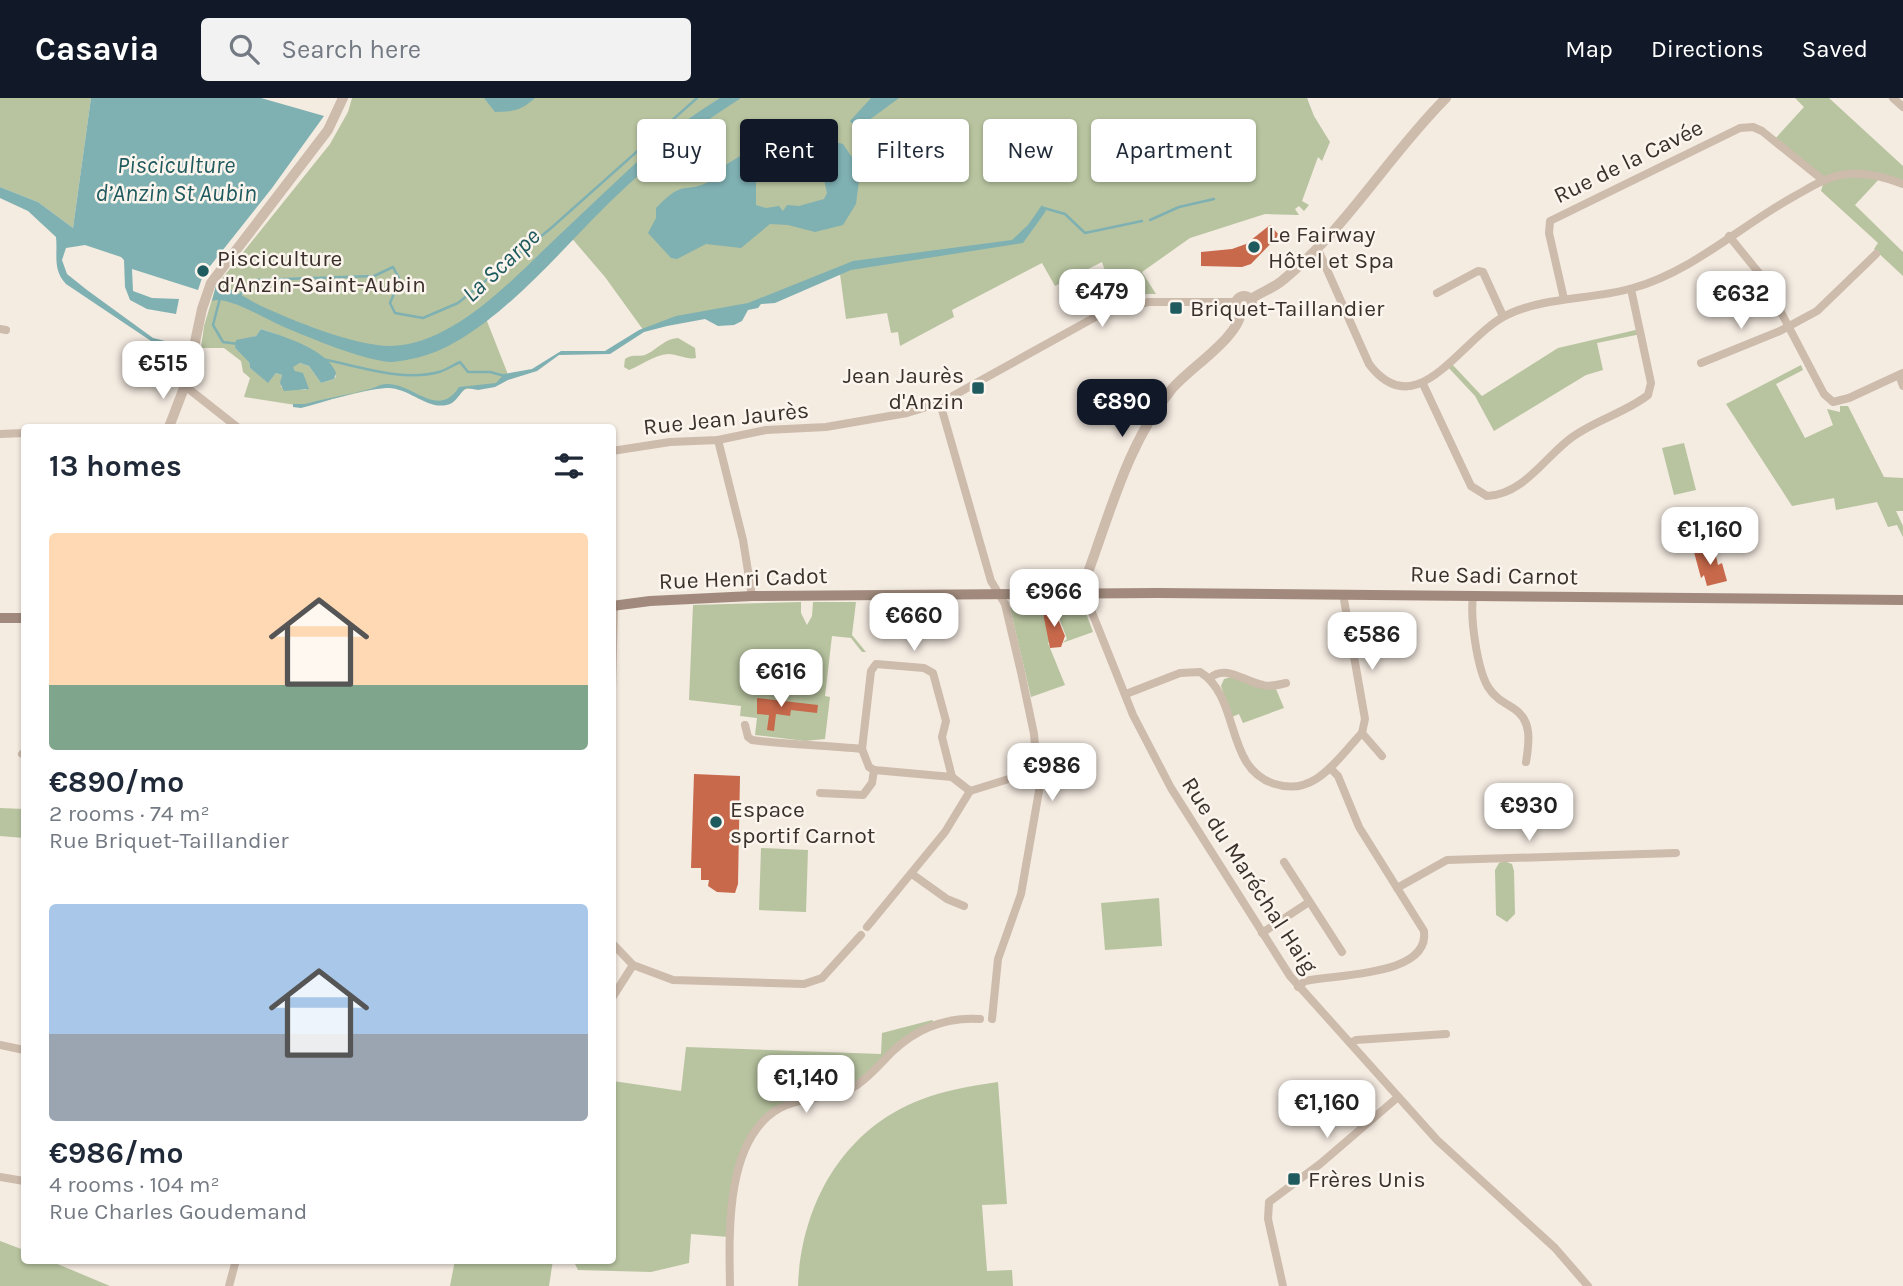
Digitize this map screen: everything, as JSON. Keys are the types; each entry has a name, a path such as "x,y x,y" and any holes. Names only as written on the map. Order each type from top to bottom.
{"main road":[{"name":"Rue Sadi Carnot","path":"1085,595 1343,594 1903,600"},
{"name":"Rue Henri Cadot","path":"616,606 650,601 752,596 1085,595"},
{"path":"0,618 21,618"}],"street":[{"path":"170,424 185,386 208,292 221,267 328,130 343,98"},
{"path":"1085,595 1084,583 1137,442 1173,388 1235,328 1241,296 1251,299 1282,281 1315,251 1348,216 1418,127 1446,98"},
{"path":"1894,98 1903,107"},
{"name":"Rue de la Cavée","path":"1564,299 1549,233 1550,221 1637,181 1740,128 1753,127 1762,131 1824,181"},
{"path":"1315,251 1320,254 1369,364 1381,379 1404,387 1423,384 1503,316 1532,305 1631,289 1675,273 1758,216 1824,181 1840,175 1863,173 1903,184"},
{"path":"1729,236 1763,278 1824,394 1833,402 1839,402 1901,374 1903,386"},
{"path":"1701,363 1817,311 1876,254"},
{"path":"1437,293 1448,291 1478,271 1486,271 1503,316"},
{"path":"1423,384 1471,486 1487,496 1509,490 1527,479 1572,438 1648,395 1651,383 1631,289"},
{"name":"Rue Jean Jaurès","path":"616,450 670,442 718,440 766,430 813,428 888,417 940,403 1108,310 1149,302 1239,307"},
{"path":"185,386 233,424"},
{"path":"940,403 991,581 1006,606 1038,770 1039,792 1033,839 1021,894 998,959 992,1019"},
{"path":"0,434 21,433"},
{"path":"718,440 743,540 752,596"},
{"path":"1126,694 1180,673 1200,672 1210,678 1246,765 1254,774 1278,786 1297,788 1314,782 1362,733 1364,719 1343,594"},
{"name":"Rue du Maréchal Haig","path":"1085,595 1126,694 1171,788 1298,988 1437,1140 1555,1248 1588,1286"},
{"path":"1473,596 1472,617 1483,675 1500,702 1515,708 1525,718 1529,742 1526,762"},
{"path":"952,777 942,737 946,721 933,673 924,668 876,664 871,671 862,749 869,767 874,770 952,777 970,791"},
{"path":"1210,678 1216,673 1225,672 1264,686 1286,683"},
{"path":"745,725 748,737 752,740 801,747 816,744 862,749"},
{"path":"1362,733 1382,756"},
{"path":"1298,988 1306,981 1398,966 1419,954 1426,942 1424,931 1359,827 1338,776 1330,768"},
{"path":"820,793 863,795 873,783 874,770"},
{"path":"867,927 945,832 970,791 1038,770"},
{"path":"1397,888 1447,860 1676,853"},
{"path":"1284,862 1342,952"},
{"path":"912,874 947,899 964,906"},
{"path":"1262,933 1308,902"},
{"path":"616,947 633,965 673,980 804,984 822,978 861,935"},
{"path":"616,992 633,965"},
{"path":"730,1286 729,1218 734,1182 744,1154 766,1119 790,1104 834,1095 856,1085 904,1042 935,1024 980,1019"},
{"path":"1350,1043 1356,1040 1446,1034"},
{"path":"0,1045 21,1048"},
{"path":"1283,1286 1268,1219 1269,1202 1321,1164 1398,1097"},
{"path":"0,1177 21,1180"},
{"path":"229,1286 235,1264"}],"green space":[{"path":"0,98 91,98 73,228 38,202 0,187"},
{"path":"352,98 1307,98 1314,116 1330,142 1322,161 1318,157 1302,201 1309,205 1304,211 1299,206 1295,209 1299,215 1265,214 1190,238 1142,272 1156,294 1129,294 1115,300 1102,262 1055,286 1042,263 952,310 954,317 900,346 898,332 891,333 887,313 846,319 840,274 711,315 644,331 605,277 569,235 485,316 509,377 495,385 460,390 456,397 445,403 432,402 413,392 387,386 302,406 244,397 250,378 243,372 241,361 224,348 201,348 204,326 216,286 330,144 348,112","holes":["261,329 293,341 321,359 336,376 334,379 321,383 309,366 300,363 292,366 306,390 281,387 282,375 276,373 268,382 250,368 249,361 235,348 237,342 256,336"]},
{"path":"1795,98 1829,98 1903,166 1903,184 1881,177 1855,205 1903,252 1903,276 1874,249 1878,243 1821,191 1824,181 1774,140 1804,107"},
{"path":"1640,329 1641,334 1597,343 1603,370 1586,375 1494,431 1475,396 1446,365 1450,362 1482,396 1558,348"},
{"path":"678,338 695,348 696,358 668,354 629,370 624,367 628,357 647,354 665,342"},
{"path":"1801,365 1803,370 1776,384 1805,438 1833,425 1827,409 1840,412 1840,406 1848,406 1884,477 1903,478 1903,511 1896,511 1903,526 1903,537 1897,525 1888,527 1877,502 1836,510 1834,498 1792,506 1726,404"},
{"path":"1684,443 1696,490 1674,495 1662,448"},
{"path":"801,602 801,613 807,625 812,616 813,602 856,602 852,635 866,652 862,652 851,638 832,636 825,696 830,697 825,739 805,741 755,735 757,718 740,716 741,706 689,700 693,605"},
{"path":"1038,602 1048,628 1051,641 1048,643 1065,685 1031,697 1010,608 1014,603"},
{"path":"1053,602 1077,602 1083,605 1093,632 1062,643 1067,639"},
{"path":"1231,677 1276,689 1284,708 1243,723 1239,714 1232,717 1221,686 1224,679"},
{"path":"0,808 21,809 21,838 0,836"},
{"path":"761,848 808,850 806,912 759,910"},
{"path":"1504,861 1512,864 1514,871 1515,914 1507,922 1496,915 1495,870 1499,863"},
{"path":"1159,898 1162,946 1105,950 1101,903"},
{"path":"932,1020 935,1024 914,1034 856,1085 802,1101 766,1119 740,1162 729,1237 691,1234 689,1263 651,1272 578,1270 575,1264 616,1264 616,1081 681,1091 686,1047 881,1054 882,1033"},
{"path":"998,1082 1007,1204 982,1205 987,1271 1012,1270 1013,1286 798,1286 807,1227 817,1200 831,1174 868,1130 892,1113 920,1100 949,1091"},
{"path":"0,1241 21,1249 21,1264 58,1264 110,1286 0,1286"},
{"path":"454,1264 552,1264 549,1286 450,1286"}],"water":[{"name":"Pisciculture d’Anzin St Aubin","path":"91,98 261,98 324,116 272,188 203,275 198,290 132,269 133,291 152,298 179,299 176,314 147,309 130,300 125,287 124,260 121,257 85,245 66,248 62,260 67,274 153,338 177,344 179,347 151,341 66,284 57,267 56,237 28,211 0,198 0,187 38,202 73,228"},
{"path":"484,98 535,98 517,110 495,112"},
{"path":"720,98 741,98 710,119 689,119"},
{"path":"871,98 899,98 872,118 852,119 852,124 850,121"},
{"path":"838,143 843,144 852,156 852,182 859,182 856,204 843,225 815,232 788,225 770,224 741,248 706,244 677,259 671,258 648,233 656,218 656,208 669,196 685,188 708,182 726,182 726,165 740,156 740,182 756,182 756,205 766,208 779,206 783,211 787,205 799,206 824,199 827,193 825,182 838,182"},
{"path":"637,162 637,177 519,294 493,317 438,351 400,361 379,360 322,342 237,305 212,301 216,286 222,287 305,325 359,342 390,346 413,343 435,335 478,309"},
{"path":"1042,205 1046,211 1023,243 851,270 775,303 761,304 758,308 748,310 742,321 734,325 718,326 705,319 644,332 610,354 559,355 537,371 495,387 478,390 467,388 452,403 436,405 403,391 386,388 354,393 301,408 293,407 293,404 305,404 386,384 396,385 425,398 443,400 459,387 496,383 504,374 532,369 561,351 605,351 639,330 676,316 748,303 853,261 1012,240 1028,225"},
{"path":"261,329 292,340 324,357 336,373 334,379 321,383 309,366 300,363 293,367 295,371 303,373 309,389 284,391 280,383 282,375 276,373 268,383 250,368 249,362 235,348 236,340 256,336"}],"building":[{"name":"Le Fairway Hôtel et Spa","path":"1270,225 1279,235 1251,264 1242,267 1201,266 1201,252 1232,249 1246,244"},
{"path":"1714,547 1718,565 1722,563 1727,581 1707,586 1704,575 1701,578 1694,552"},
{"path":"1054,609 1065,636 1061,647 1050,648 1043,613"},
{"path":"757,698 818,705 817,713 791,710 790,716 776,714 774,731 767,730 769,715 757,714"},
{"name":"Espace sportif Carnot","path":"694,774 740,776 738,884 735,893 717,892 708,886 709,880 701,880 701,868 691,868"}],"waterway":[{"name":"La Scarpe","path":"238,297 254,280 374,276 393,267 400,280 390,303 395,313 423,318 458,303 550,229 697,98"},
{"path":"1150,220 1179,207 1214,199"},
{"path":"1042,212 1044,208 1065,214 1085,233 1142,221"},
{"path":"220,298 213,325 223,342 238,344"},
{"path":"322,359 380,372 410,375 439,372 460,362 468,372 490,372 505,376"}],"place":[{"name":"Le Fairway Hôtel et Spa","path":"1254,247"},
{"name":"Pisciculture d'Anzin-Saint-Aubin","path":"203,271"},
{"name":"Briquet-Taillandier","path":"1176,308"},
{"name":"Jean Jaurès d'Anzin","path":"978,388"},
{"name":"Espace sportif Carnot","path":"716,822"},
{"name":"Frères Unis","path":"1294,1179"}]}
